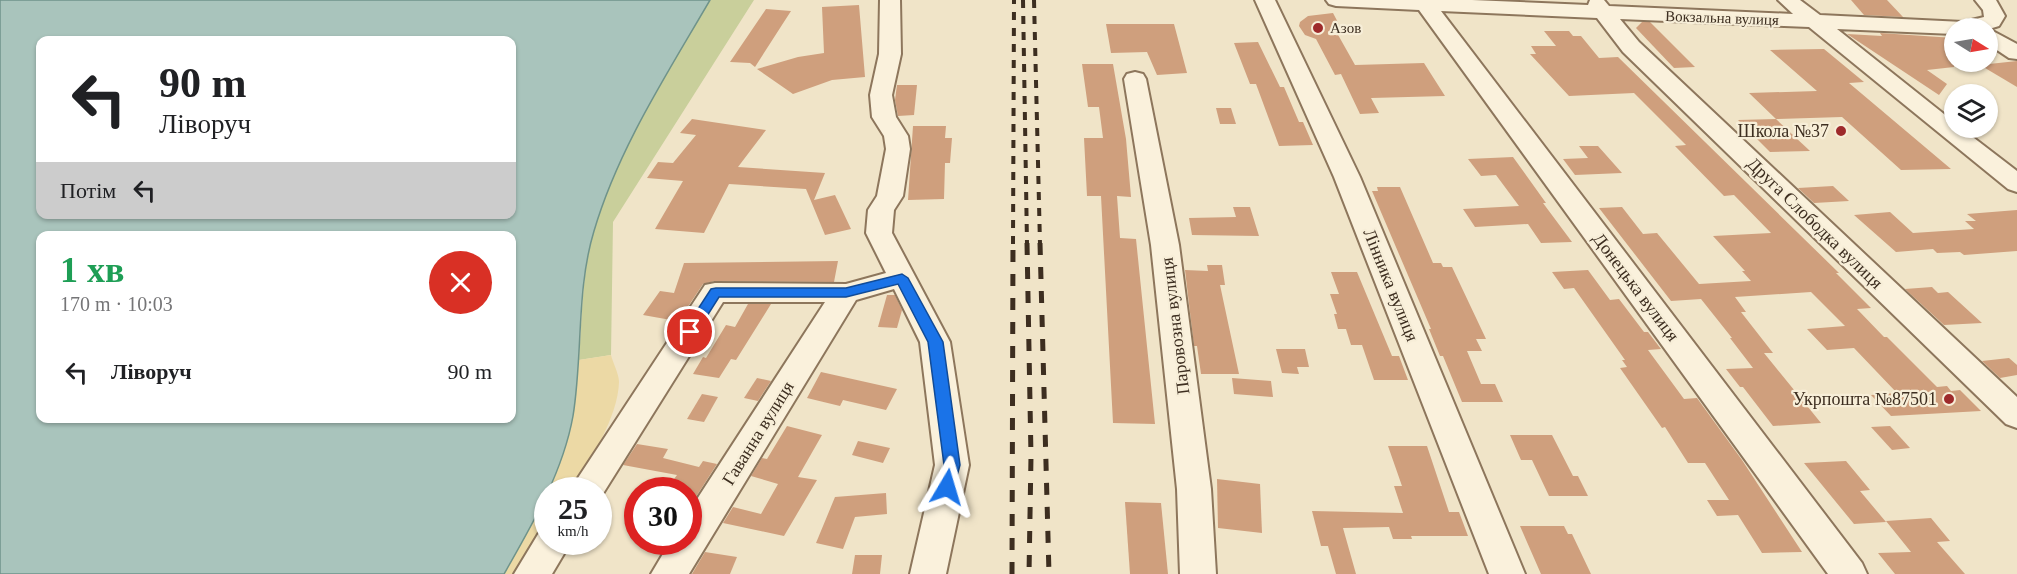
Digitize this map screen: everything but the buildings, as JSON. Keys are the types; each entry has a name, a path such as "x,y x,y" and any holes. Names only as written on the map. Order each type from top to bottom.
{"street":[{"path":"890,0 891,54 881,95 884,117 896,136 898,149 892,191 881,210 879,233 935,342 952,465 928,574"},
{"name":"Лінника вулиця","path":"1265,0 1347,177 1507,574"},
{"name":"Вокзальна вулиця","path":"1336,0 1599,7 1944,27"},
{"path":"1788,0 2017,184"},
{"path":"1985,0 1994,9 1994,18"},
{"name":"Донецька вулиця","path":"1418,2 1849,574"},
{"name":"Друга Слободка вулиця","path":"1599,7 1631,47 2017,416"},
{"name":"Вокзальна вулиця","path":"1998,32 2017,35"},
{"path":"1998,40 2017,53"},
{"name":"Паровозна вулиця","path":"1135,79 1165,245 1194,489 1198,574"},
{"path":"595,477 716,292 846,293 902,278"},
{"name":"Гаванна вулиця","path":"669,574 846,293"},
{"path":"532,574 544,555"}],"green space":[{"path":"710,0 754,0 613,222 611,355 579,360 587,264 602,203 628,143"}],"sand":[{"path":"611,355 619,382 614,409 602,438 581,477 553,477 572,419 579,360"},
{"path":"534,518 534,554 522,574 504,574"}],"water":[{"path":"0,0 710,0 645,112 604,201 588,253 573,416 554,477 534,477 534,519 504,574 0,574"}],"railway":[{"path":"1013,244 1014,0"},
{"path":"1023,0 1027,244"},
{"path":"1034,0 1040,244"},
{"path":"1012,574 1013,243"},
{"path":"1027,243 1031,456 1029,574"},
{"path":"1040,243 1049,574"}],"place":[{"name":"Азов","path":"1318,28"},
{"name":"Школа №37","path":"1841,131"},
{"name":"Укрпошта №87501","path":"1949,399"}],"route":[{"path":"690,332 716,292 846,293 902,278 935,342 952,465 947,487"}]}
